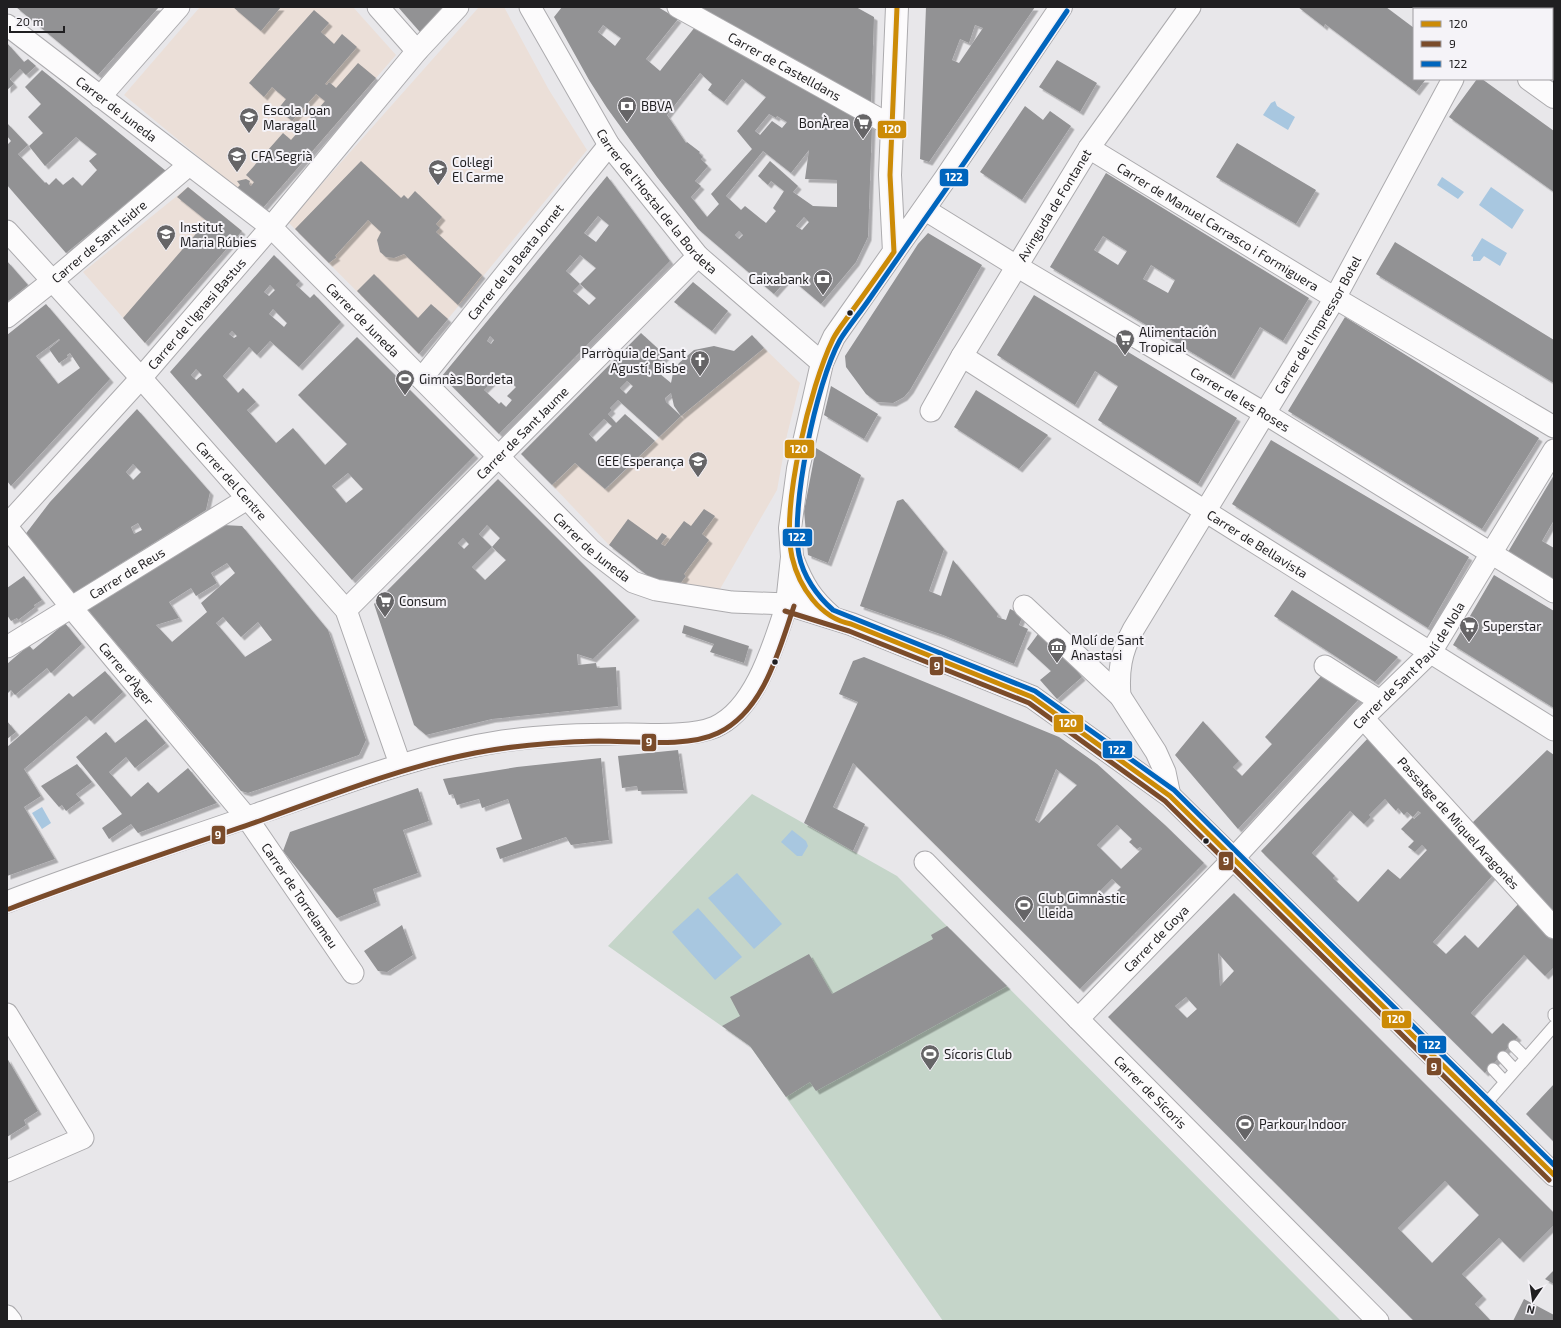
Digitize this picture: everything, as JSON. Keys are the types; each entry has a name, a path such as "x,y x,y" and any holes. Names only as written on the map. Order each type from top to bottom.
{"main road":[{"path":"894,252 890,194 897,7"},
{"path":"1061,7 924,209 834,337 822,363 804,437 793,498 790,528 792,557 787,604 851,624 1032,697 1170,796 1554,1175"},
{"path":"1530,80 1554,97"},
{"path":"792,557 802,583 817,604 835,620"}],"street":[{"path":"100,97 179,7"},
{"path":"378,7 417,51"},
{"name":"Carrer de l'Ignasi Bastus","path":"7,526 141,378 271,227 417,51 458,7"},
{"name":"Carrer de l'Hostal de la Bordeta","path":"530,7 609,145 698,256 822,363"},
{"name":"Carrer de Castelldans","path":"678,7 892,126"},
{"name":"Avinguda de Fontanet","path":"931,411 962,356 1018,267 1089,148 1190,7"},
{"name":"Carrer de Juneda","path":"7,26 271,227 590,549 633,582 656,590 732,602 787,604"},
{"name":"Carrer de l'Impressor Botel","path":"1120,696 1119,667 1126,642 1335,298 1452,80"},
{"name":"Carrer de la Beata Jornet","path":"422,378 609,145"},
{"name":"Carrer de Manuel Carrasco i Formiguera","path":"1089,148 1335,298 1554,427"},
{"name":"Carrer de Sant Isidre","path":"7,317 51,282 189,165"},
{"name":"Carrer de les Roses","path":"924,209 1018,267 1264,413 1554,592"},
{"name":"Carrer del Centre","path":"7,232 51,282 141,378 346,610 400,764"},
{"name":"Carrer de Sant Jaume","path":"346,610 498,455 698,256"},
{"name":"Carrer de Bellavista","path":"962,356 1554,730"},
{"name":"Carrer de Sant Paulí de Nola","path":"1234,858 1362,718 1431,652 1554,450"},
{"name":"Carrer de Reus","path":"7,646 248,499"},
{"name":"Carrer d'Àger","path":"7,526 71,607 247,818"},
{"path":"7,902 400,764 504,741 592,734 695,732 715,727 737,710 751,692 773,644 787,604"},
{"path":"1024,606 1120,696 1156,752 1165,772 1170,796"},
{"path":"1324,666 1380,701"},
{"name":"Passatge de Miquel Aragonès","path":"1362,718 1554,928"},
{"name":"Carrer de Torrelameu","path":"247,818 353,973"},
{"name":"Carrer de Goya","path":"1078,1019 1234,858"},
{"name":"Carrer de Sícoris","path":"925,862 1078,1019 1378,1321"},
{"path":"7,1014 83,1138 7,1171"},
{"path":"7,1316 11,1321"}],"lane":[{"path":"1484,1106 1554,1026"},
{"path":"1514,1046 1526,1058"},
{"path":"1503,1057 1515,1070"},
{"path":"1493,1069 1505,1082"}],"shaded area":[{"name":"Escola Joan Maragall","path":"200,7 353,7 396,55 262,209 124,95"},
{"name":"Col·legi El Carme","path":"479,7 504,7 549,90 587,150 419,354 288,222"},
{"name":"Institut Maria Rúbies","path":"188,187 242,231 145,343 83,272"},
{"name":"CEE Esperança","path":"764,348 800,383 787,435 777,490 716,596 677,588 609,545 552,485 575,463 606,489 681,416"}],"green space":[{"name":"Sícoris Club","path":"752,794 897,876 1341,1321 943,1321 750,1046 608,946"}],"water":[{"path":"1275,101 1277,106 1295,117 1288,130 1263,115 1271,103"},
{"path":"1442,177 1464,192 1458,199 1437,185"},
{"path":"1491,187 1524,210 1512,229 1479,205"},
{"path":"1482,238 1507,253 1500,266 1484,256 1480,261 1473,261 1473,257 1471,256"},
{"path":"42,807 51,823 42,829 32,813"},
{"path":"792,830 806,841 808,846 802,856 797,856 781,842"},
{"path":"737,873 782,924 754,949 708,898"},
{"path":"698,908 742,957 715,980 672,932"}],"building":[{"path":"16,7 159,7 98,75"},
{"path":"233,7 281,7 261,31"},
{"path":"398,7 443,7 420,32"},
{"path":"562,7 658,7 678,19 646,59 660,71 695,27 872,126 868,237 856,262 821,304 789,277 774,294 698,229 657,177 607,108 589,80 554,17","holes":["603,25 621,38 615,46 598,32","700,73 712,84 708,90 724,102 742,79 766,97 737,131 752,149 711,194 719,204 707,217 691,197 701,186 695,181 708,166 701,159 703,157 699,153 700,152 687,142 686,143 667,115","769,114 776,118 777,116 787,122 782,128 772,121 760,135 755,131","809,150 805,179 837,180 837,207 813,206 793,192 798,186 770,161 758,176 768,185 771,181 784,191 773,208 776,211 766,223 745,206 741,210 726,196 763,151 791,173","804,217 809,222 802,230 796,226","739,231 743,235 739,239 735,235"]},
{"path":"697,7 856,7 874,17 871,104"},
{"path":"926,7 1035,7 929,162 920,159","holes":["975,25 983,28 959,63 952,60 960,39 969,43"]},
{"path":"1298,7 1386,7 1413,27 1413,80 1425,80 1416,92 1325,24 1324,27"},
{"path":"1554,7 1554,43 1553,8 1532,8"},
{"path":"314,10 329,23 321,32 334,44 342,34 357,47 325,84 327,85 329,82 336,88 358,63 376,78 262,209 237,188 240,185 237,181 246,179 250,181 249,184 251,186 254,182 246,175 283,133 291,140 325,101 316,94 292,121 278,109 286,99 272,87 264,97 249,83"},
{"path":"7,43 24,62 28,59 36,66 26,75 20,69 10,79 14,84 7,90"},
{"path":"1057,60 1097,83 1080,112 1039,87"},
{"path":"42,70 166,171 66,253 7,185 7,143 8,144 11,141 7,136 7,123 28,145 18,154 45,183 46,182 49,185 56,178 63,185 73,177 82,186 97,170 89,161 97,154 76,137 45,166 29,146 43,133 28,117 41,104 25,87"},
{"path":"1476,80 1483,80 1554,131 1554,192 1449,117"},
{"path":"1025,106 1043,120 1050,111 1071,126 1022,200 980,172"},
{"path":"1237,143 1316,190 1296,224 1216,177"},
{"path":"361,161 401,198 404,195 408,199 415,191 442,217 436,224 440,228 436,232 482,275 458,305 404,254 394,258 386,257 380,252 377,240 381,232 368,220 335,256 337,257 329,263 295,229"},
{"path":"1106,173 1309,298 1283,341 1260,327 1231,376 1050,267","holes":["1103,236 1127,251 1118,265 1094,250","1151,265 1175,280 1168,293 1143,279"]},
{"path":"607,176 670,261 499,434 442,376","holes":["598,216 609,225 596,242 584,233","580,255 596,268 580,284 566,271","580,284 596,298 589,305 573,291","490,336 494,340 491,344 487,341","501,373 516,387 507,396 512,400 506,407 501,402 499,404 484,390"]},
{"path":"188,187 242,231 145,343 123,318 207,221 177,197"},
{"path":"928,233 982,265 910,390 904,397 893,403 877,402 866,394 846,367 845,356 918,244"},
{"path":"1395,242 1554,340 1554,383 1376,274"},
{"path":"274,255 300,281 296,285 310,298 314,294 341,322 299,367 270,341 257,355 249,347 223,376 238,393 243,388 256,402 247,410 276,443 293,428 325,465 347,444 298,395 357,337 475,455 352,580 170,372","holes":["270,285 275,290 269,296 264,292","273,309 287,323 284,327 269,314","232,331 237,336 234,338 229,334","196,369 202,375 196,380 191,375","348,473 363,489 346,503 332,486"]},
{"path":"7,261 28,285 7,302"},
{"path":"374,274 418,318 431,304 448,319 419,354 357,291"},
{"path":"693,282 728,311 712,331 674,302"},
{"path":"1034,295 1237,418 1198,484 1098,420 1118,386 1095,371 1075,405 997,355"},
{"path":"46,304 110,379 11,486 7,481 7,335","holes":["59,339 60,340 49,349 59,363 68,357 67,355 70,353 80,368 58,384 36,356"]},
{"path":"1345,317 1539,438 1482,529 1288,411"},
{"path":"641,333 666,356 654,369 671,383 673,373 679,363 694,350 714,346 734,351 752,335 764,348 681,416 659,437 618,400 610,408 612,410 608,414 616,423 625,414 655,441 605,489 575,463 552,485 521,454","holes":["627,381 633,386 626,394 620,388","671,393 674,406 681,416 666,402 665,398","604,419 612,426 596,442 589,434"]},
{"path":"831,386 878,414 864,439 824,415"},
{"path":"976,390 1048,435 1019,469 954,427"},
{"path":"137,409 210,492 206,510 74,593 24,536 50,502","holes":["133,464 141,472 133,480 126,472","138,523 142,530 134,534 131,527"]},
{"path":"1271,440 1469,557 1428,628 1232,504"},
{"path":"816,448 861,475 828,563 808,555 804,511"},
{"path":"1554,475 1554,520 1542,541 1554,548 1554,581 1508,552"},
{"path":"498,479 636,617 593,659 577,654 578,665 596,663 597,668 616,667 618,706 492,719 426,735 414,725 374,604","holes":["487,525 500,538 492,547 479,534","463,538 469,544 464,549 458,543","492,547 506,560 485,580 472,567"]},
{"path":"903,499 944,549 929,591 941,596 953,560 998,614 997,617 1006,620 1010,609 1023,615 1019,625 1028,629 1014,664 943,635 860,606 897,501"},
{"path":"704,509 715,516 702,534 709,540 684,574 686,576 677,588 652,579 609,545 628,519 657,540 662,533 667,536 661,544 665,546 684,521 691,526"},
{"path":"223,525 242,526 328,630 366,740 359,755 248,793 241,791 87,609","holes":["227,563 235,573 201,603 207,612 172,642 156,625 179,618 169,602 191,588 196,596 217,583 211,573","223,617 241,637 258,622 272,640 245,657 216,623"]},
{"path":"1494,575 1554,611 1554,708 1453,645"},
{"path":"24,576 42,600 34,605 35,607 18,620 17,618 11,621 7,615 7,588"},
{"path":"1292,590 1398,657 1375,682 1274,616"},
{"path":"65,623 82,644 51,673 47,668 15,695 11,690 7,694 7,664 29,645 33,650"},
{"path":"684,625 749,646 744,663 710,652 714,644 682,633"},
{"name":"Molí de Sant Anastasi","path":"1038,634 1065,657 1082,677 1057,699 1040,680 1051,671 1027,649"},
{"path":"864,657 1059,737 1097,764 1165,825 1204,863 1080,989 853,763 833,807 865,824 853,851 804,823 858,702 839,694 853,661","holes":["1056,769 1077,785 1039,823 1035,820","1117,825 1132,839 1129,842 1137,849 1140,847 1142,849 1121,869 1097,845","1112,879 1121,887 1103,905 1095,896"]},
{"path":"105,671 123,692 91,721 86,716 24,769 41,796 24,807 55,859 7,876 7,747 69,693 73,697"},
{"path":"1323,674 1361,697 1238,829 1175,755 1203,721 1239,761 1233,767 1242,776 1272,744 1265,737"},
{"path":"146,719 166,743 135,768 126,757 109,772 131,797 148,782 158,793 188,768 217,803 138,833 131,824 109,839 102,828 122,814 76,757 106,732 115,743"},
{"path":"7,721 16,732 7,739"},
{"path":"1370,736 1494,874 1433,942 1446,954 1465,935 1478,948 1520,902 1554,939 1554,967 1545,976 1524,955 1471,1013 1492,1034 1503,1023 1518,1037 1485,1073 1261,851","holes":["1385,799 1396,811 1398,808 1404,815 1407,812 1413,817 1401,829 1414,841 1408,847 1415,852 1422,845 1427,850 1400,879 1388,869 1358,902 1333,878 1335,876 1312,853 1350,811 1364,824 1371,817 1369,815","1418,811 1421,813 1414,819 1413,817"]},
{"path":"678,750 684,790 638,791 637,786 622,788 618,756"},
{"path":"1547,750 1554,755 1554,915 1471,824"},
{"path":"601,758 609,840 571,845 566,837 500,859 496,848 522,839 508,799 482,808 479,799 457,805 453,794 449,795 443,779 517,767"},
{"path":"77,764 92,782 76,794 81,800 66,811 62,805 59,807 41,786"},
{"path":"418,788 429,821 403,830 418,873 373,889 377,902 337,918 283,851 290,832"},
{"path":"1234,893 1554,1213 1554,1225 1520,1259 1499,1238 1462,1274 1483,1296 1475,1304 1491,1321 1414,1321 1108,1017","holes":["1218,953 1234,971 1220,986","1186,997 1197,1009 1187,1018 1175,1006","1445,1181 1479,1215 1432,1263 1398,1228"]},
{"path":"402,925 413,955 387,972 378,971 364,951"},
{"path":"947,926 1007,986 816,1091 810,1082 786,1097 750,1046 722,1026 740,1016 730,997 809,954 832,994 933,939 931,935"},
{"path":"7,1058 38,1111 24,1120 26,1125 7,1137"},
{"path":"1554,1084 1554,1142 1526,1114"},
{"path":"1554,1270 1554,1284 1545,1279"},
{"path":"1524,1299 1554,1315 1554,1321 1513,1321"}],"transit line":[{"name":"120","path":"894,252 890,175 897,7"},
{"name":"122","path":"1067,11 961,167 840,340 822,385 807,446 802,478 798,508 797,534 799,555 807,578 816,592 833,610 1035,691 1174,790 1554,1165"},
{"name":"120","path":"894,252 833,339 815,386 807,415 794,478 790,535 792,557 795,568 812,600 840,621 851,624 1032,697 1170,796 1554,1175"},
{"name":"9","path":"9,909 104,874 367,782 448,759 490,750 537,744 599,741 660,743 691,741 718,733 734,723 747,710 758,695 768,678 794,606"},
{"name":"9","path":"785,611 849,631 1029,703 1165,801 1549,1180"}],"place":[{"name":"BBVA","path":"627,123"},
{"name":"Escola Joan Maragall","path":"249,134"},
{"name":"BonÀrea","path":"863,140"},
{"name":"CFA Segrià","path":"237,173"},
{"name":"Col·legi El Carme","path":"438,186"},
{"name":"Institut Maria Rúbies","path":"166,251"},
{"name":"Caixabank","path":"823,296"},
{"name":"Alimentación Tropical","path":"1125,356"},
{"name":"Parròquia de Sant Agustí, Bisbe","path":"700,377"},
{"name":"Gimnàs Bordeta","path":"405,396"},
{"name":"CEE Esperança","path":"698,478"},
{"name":"Consum","path":"385,618"},
{"name":"Superstar","path":"1469,643"},
{"name":"Molí de Sant Anastasi","path":"1057,664"},
{"name":"Club Gimnàstic Lleida","path":"1024,922"},
{"name":"Sícoris Club","path":"930,1071"},
{"name":"Parkour Indoor","path":"1245,1141"}]}
